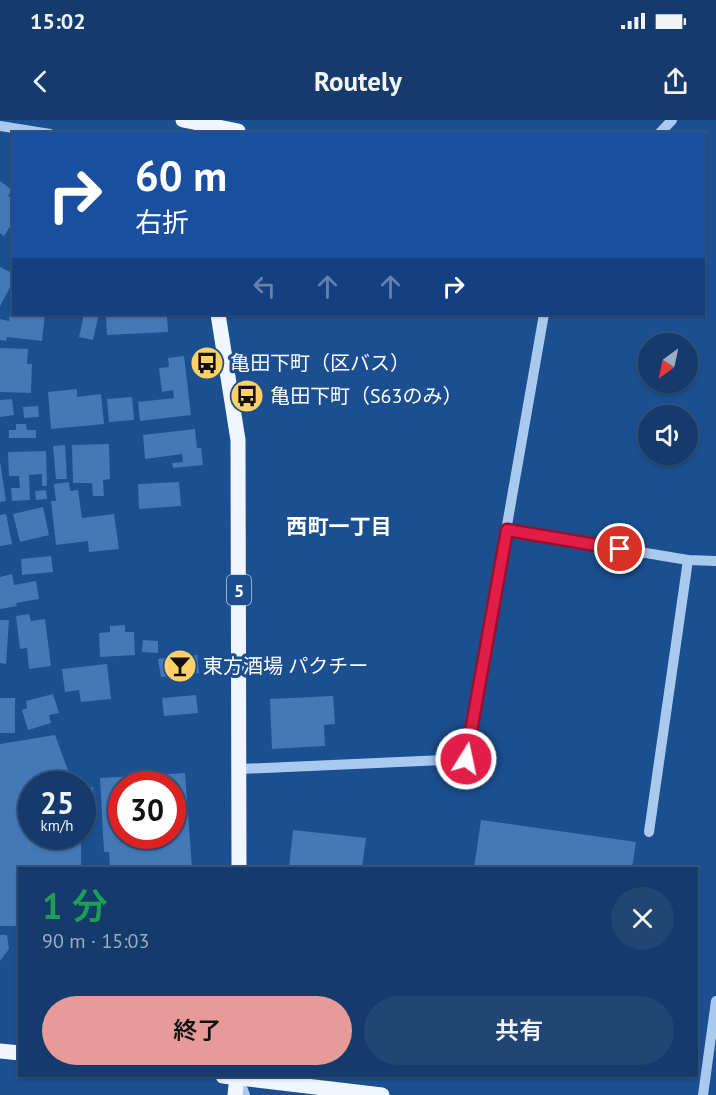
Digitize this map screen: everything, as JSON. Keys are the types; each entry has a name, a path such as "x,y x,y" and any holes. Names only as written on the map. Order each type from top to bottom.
{"main road":[{"path":"183,120 240,128"},
{"name":"5","path":"218,315 238,440 240,867"},
{"path":"0,1051 18,1053"},
{"path":"233,1077 235,1095"},
{"path":"241,1077 382,1095"}],"street":[{"path":"662,132 672,120"},
{"path":"0,126 38,132"},
{"path":"240,769 466,759 544,315"},
{"path":"507,530 688,560 716,561"},
{"path":"649,832 688,560"},
{"path":"703,1095 716,1001"},
{"path":"234,1077 245,1095"}],"building":[{"path":"0,181 12,190 8,196 12,199 12,226 4,236 0,233"},
{"path":"0,267 12,273 12,284 0,306"},
{"path":"10,313 12,315 45,315 42,341 7,337 6,341 0,340 0,319 9,321"},
{"path":"84,315 99,315 93,340 79,337"},
{"path":"106,315 167,315 168,332 107,335"},
{"path":"0,348 28,349 27,364 32,364 31,393 0,392"},
{"path":"184,356 191,415 140,421 138,402 174,398 173,390 162,392 159,368 169,367 168,358"},
{"path":"77,389 77,397 101,394 104,424 51,429 48,392"},
{"path":"132,397 134,420 109,422 107,399"},
{"path":"12,399 14,415 0,417 0,400"},
{"path":"38,406 39,417 24,418 23,407"},
{"path":"16,424 26,424 27,430 36,430 36,438 9,438 9,430 16,430"},
{"path":"195,429 197,448 201,448 203,465 173,468 172,463 183,462 182,454 145,459 143,435"},
{"path":"109,444 110,479 103,480 104,496 93,496 92,483 73,483 72,445"},
{"path":"65,445 67,479 56,479 53,446"},
{"path":"46,451 47,486 42,486 42,474 29,475 30,500 12,501 11,488 20,488 19,476 9,476 8,452"},
{"path":"0,461 6,501 0,502"},
{"path":"69,482 70,491 78,490 82,518 114,514 119,549 89,552 88,541 56,545 51,501 56,501 54,484"},
{"path":"179,482 181,506 139,509 138,484"},
{"path":"46,490 47,499 36,500 35,491"},
{"path":"43,507 49,535 20,542 13,514"},
{"path":"6,514 12,544 0,546 0,515"},
{"path":"51,556 53,572 22,575 21,559"},
{"path":"12,574 14,585 36,581 39,599 16,603 17,606 0,609 0,577"},
{"path":"29,614 31,621 45,619 51,666 29,669 27,648 20,649 16,616"},
{"path":"0,620 9,620 6,664 0,663"},
{"path":"125,625 125,632 134,632 135,655 100,657 99,633 110,632 110,626"},
{"path":"143,640 158,641 158,653 142,652"},
{"path":"197,655 199,673 161,677 158,659"},
{"path":"107,664 111,699 81,702 79,690 65,692 62,669"},
{"path":"53,694 59,713 49,715 51,723 28,730 22,710 27,708 26,701"},
{"path":"196,695 198,713 164,716 162,698"},
{"path":"333,696 335,724 324,725 325,746 272,749 270,699"},
{"path":"0,698 15,698 15,733 0,733"},
{"path":"55,735 68,771 18,771 18,849 81,849 81,867 18,867 18,926 0,926 0,744"},
{"path":"100,778 108,778 108,849 186,849 186,787 192,867 110,867 109,852 104,852"},
{"path":"481,820 636,842 632,867 474,867"},
{"path":"293,830 366,838 362,867 289,867"},
{"path":"0,935 7,935 9,949 0,961"}],"place":[{"name":"亀田下町（区バス）","path":"207,363"},
{"name":"亀田下町（S63のみ）","path":"247,396"},
{"name":"東方酒場 パクチー","path":"180,666"}],"district":[{"name":"西町一丁目","path":"339,526"}],"route":[{"path":"466,759 507,530 620,549"}]}
